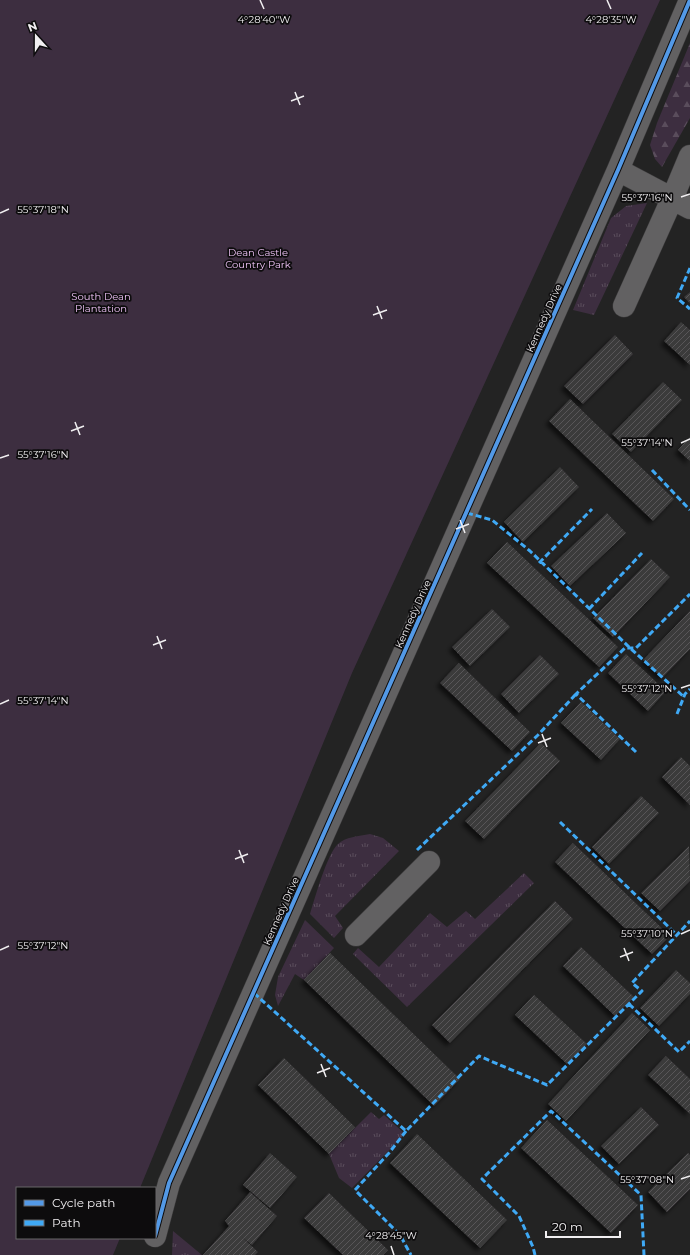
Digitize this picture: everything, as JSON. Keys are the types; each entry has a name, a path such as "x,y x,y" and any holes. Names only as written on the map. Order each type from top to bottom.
{"street":[{"name":"Kennedy Drive","path":"156,1233 169,1183 618,170 690,0"},
{"path":"624,306 681,203 690,156"},
{"path":"618,170 681,203"},
{"path":"356,935 429,862"},
{"name":"Kennedy Drive","path":"154,1239 152,1246 155,1255"}],"green space":[{"name":"Dean Castle Country Park","path":"0,0 660,0 352,673 140,1187 16,1187 16,1239 120,1239 113,1255 0,1255"},
{"path":"690,43 690,118 662,167 655,159 650,145 657,123"},
{"path":"647,203 594,315 573,310 611,218 626,206"},
{"path":"370,834 383,838 399,851 335,916 343,928 334,938 310,914 322,877 330,857 338,844 348,838"},
{"path":"524,873 534,883 407,1007 353,954 358,948 379,967 430,913 447,927 466,911 475,919"},
{"path":"305,920 334,948 304,980 295,974 278,1006 275,995 278,977"},
{"path":"371,1112 379,1119 384,1115 405,1134 352,1188 339,1178 329,1154"},
{"path":"173,1231 202,1255 172,1255"}],"building":[{"path":"690,292 690,303 684,297"},
{"path":"681,322 690,330 690,365 664,341"},
{"path":"615,335 633,354 583,404 564,386"},
{"path":"663,382 682,400 631,452 612,434"},
{"path":"570,399 674,499 653,521 549,421"},
{"path":"690,437 690,461 678,450"},
{"path":"560,467 579,487 523,542 504,522"},
{"path":"607,513 626,533 570,586 551,566"},
{"path":"507,542 618,647 599,667 487,563"},
{"path":"651,559 670,577 613,637 593,618"},
{"path":"492,609 510,627 470,666 452,647"},
{"path":"690,611 690,649 662,678 643,660"},
{"path":"626,654 666,691 648,711 608,673"},
{"path":"540,655 559,674 519,713 501,694"},
{"path":"459,663 530,732 512,751 440,683"},
{"path":"581,702 620,739 601,760 561,723"},
{"path":"541,743 560,761 484,839 465,821"},
{"path":"681,757 690,766 690,805 662,777"},
{"path":"641,796 659,813 609,864 592,847"},
{"path":"573,843 670,936 652,954 555,862"},
{"path":"689,846 690,881 660,911 641,893"},
{"path":"555,901 573,919 450,1043 432,1025"},
{"path":"581,947 634,997 615,1016 563,966"},
{"path":"330,953 460,1079 434,1106 304,980"},
{"path":"676,970 690,983 690,994 659,1026 640,1008"},
{"path":"534,995 587,1044 567,1064 515,1015"},
{"path":"632,1013 650,1030 566,1121 548,1104"},
{"path":"666,1056 690,1079 690,1114 648,1075"},
{"path":"284,1058 355,1127 329,1154 258,1085"},
{"path":"641,1107 659,1125 619,1164 601,1146"},
{"path":"547,1120 638,1205 611,1233 521,1148"},
{"path":"417,1134 507,1220 480,1248 390,1163"},
{"path":"270,1153 297,1177 270,1208 243,1185"},
{"path":"688,1153 690,1155 690,1189 667,1212 648,1192"},
{"path":"250,1192 277,1216 252,1245 242,1237 258,1252 255,1255 203,1255 229,1226 225,1221"},
{"path":"329,1193 388,1250 383,1255 343,1255 304,1218"}],"marked path":[{"path":"690,268 677,298 690,309"},
{"path":"652,470 690,510"},
{"path":"539,563 592,509"},
{"path":"467,513 492,520 530,551 630,648 684,697"},
{"path":"589,609 642,553"},
{"path":"636,752 576,694 625,648 636,648 690,594"},
{"path":"677,714 685,694 690,689"},
{"path":"417,850 538,735 576,694"},
{"path":"560,822 677,935"},
{"path":"254,993 406,1131 479,1056 547,1085 642,991 632,983 690,921"},
{"path":"629,1004 679,1052 690,1041"},
{"path":"535,1255 519,1216 482,1179 551,1111 641,1195 644,1255"},
{"path":"406,1131 389,1153 355,1190 400,1235 411,1255"}],"cycle path":[{"path":"156,1232 169,1183 618,170 690,0"}],"park label":[{"name":"South Dean Plantation","path":"101,302"}]}
